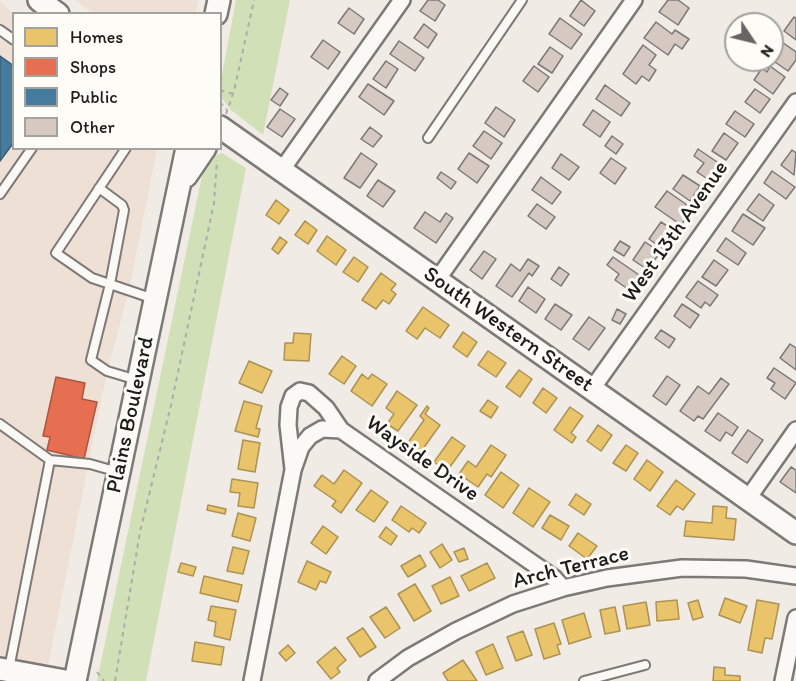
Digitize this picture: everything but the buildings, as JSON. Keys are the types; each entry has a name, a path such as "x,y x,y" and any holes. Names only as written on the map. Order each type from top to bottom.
{"main road":[{"path":"39,0 55,12"},
{"name":"South Western Street","path":"222,138 281,171 749,497 796,533"},
{"path":"171,150 177,189"},
{"name":"Plains Boulevard","path":"75,681 187,150"},
{"path":"177,189 210,150"},
{"path":"4,669 35,677 65,681"}],"street":[{"path":"281,171 402,0"},
{"path":"436,280 634,0"},
{"name":"West 13th Avenue","path":"592,389 796,102"},
{"path":"293,470 288,425 289,407 293,396 300,392 309,393 326,408 341,430"},
{"name":"Wayside Drive","path":"252,681 293,470 301,447 310,436 322,429 341,430 554,578 563,588"},
{"path":"749,497 796,430"},
{"name":"Arch Terrace","path":"377,681 408,658 456,631 513,604 563,588 607,578 682,568 746,569 796,576"},
{"path":"783,681 796,618"}],"lane":[{"path":"428,138 522,0"},
{"path":"0,194 31,150"},
{"path":"125,150 56,253 92,278 156,299"},
{"path":"99,188 122,205 124,210 110,284 91,360 107,372 139,381"},
{"path":"0,423 50,460 90,464 120,472"},
{"path":"4,669 50,460"},
{"path":"585,681 645,665"}],"path":[{"path":"222,133 254,0"},
{"path":"222,91 233,94"},
{"path":"115,681 140,532 171,405 214,203 220,150"},
{"path":"97,672 104,681"}],"shaded area":[{"path":"75,0 199,0 196,12 91,12"},
{"path":"0,1 12,12 12,150 157,150 129,290 107,372 45,681 0,681"}],"green space":[{"path":"236,0 290,0 263,135 231,110 222,98 222,75"},
{"path":"222,153 246,168 146,681 97,681 203,171 211,157"}]}
